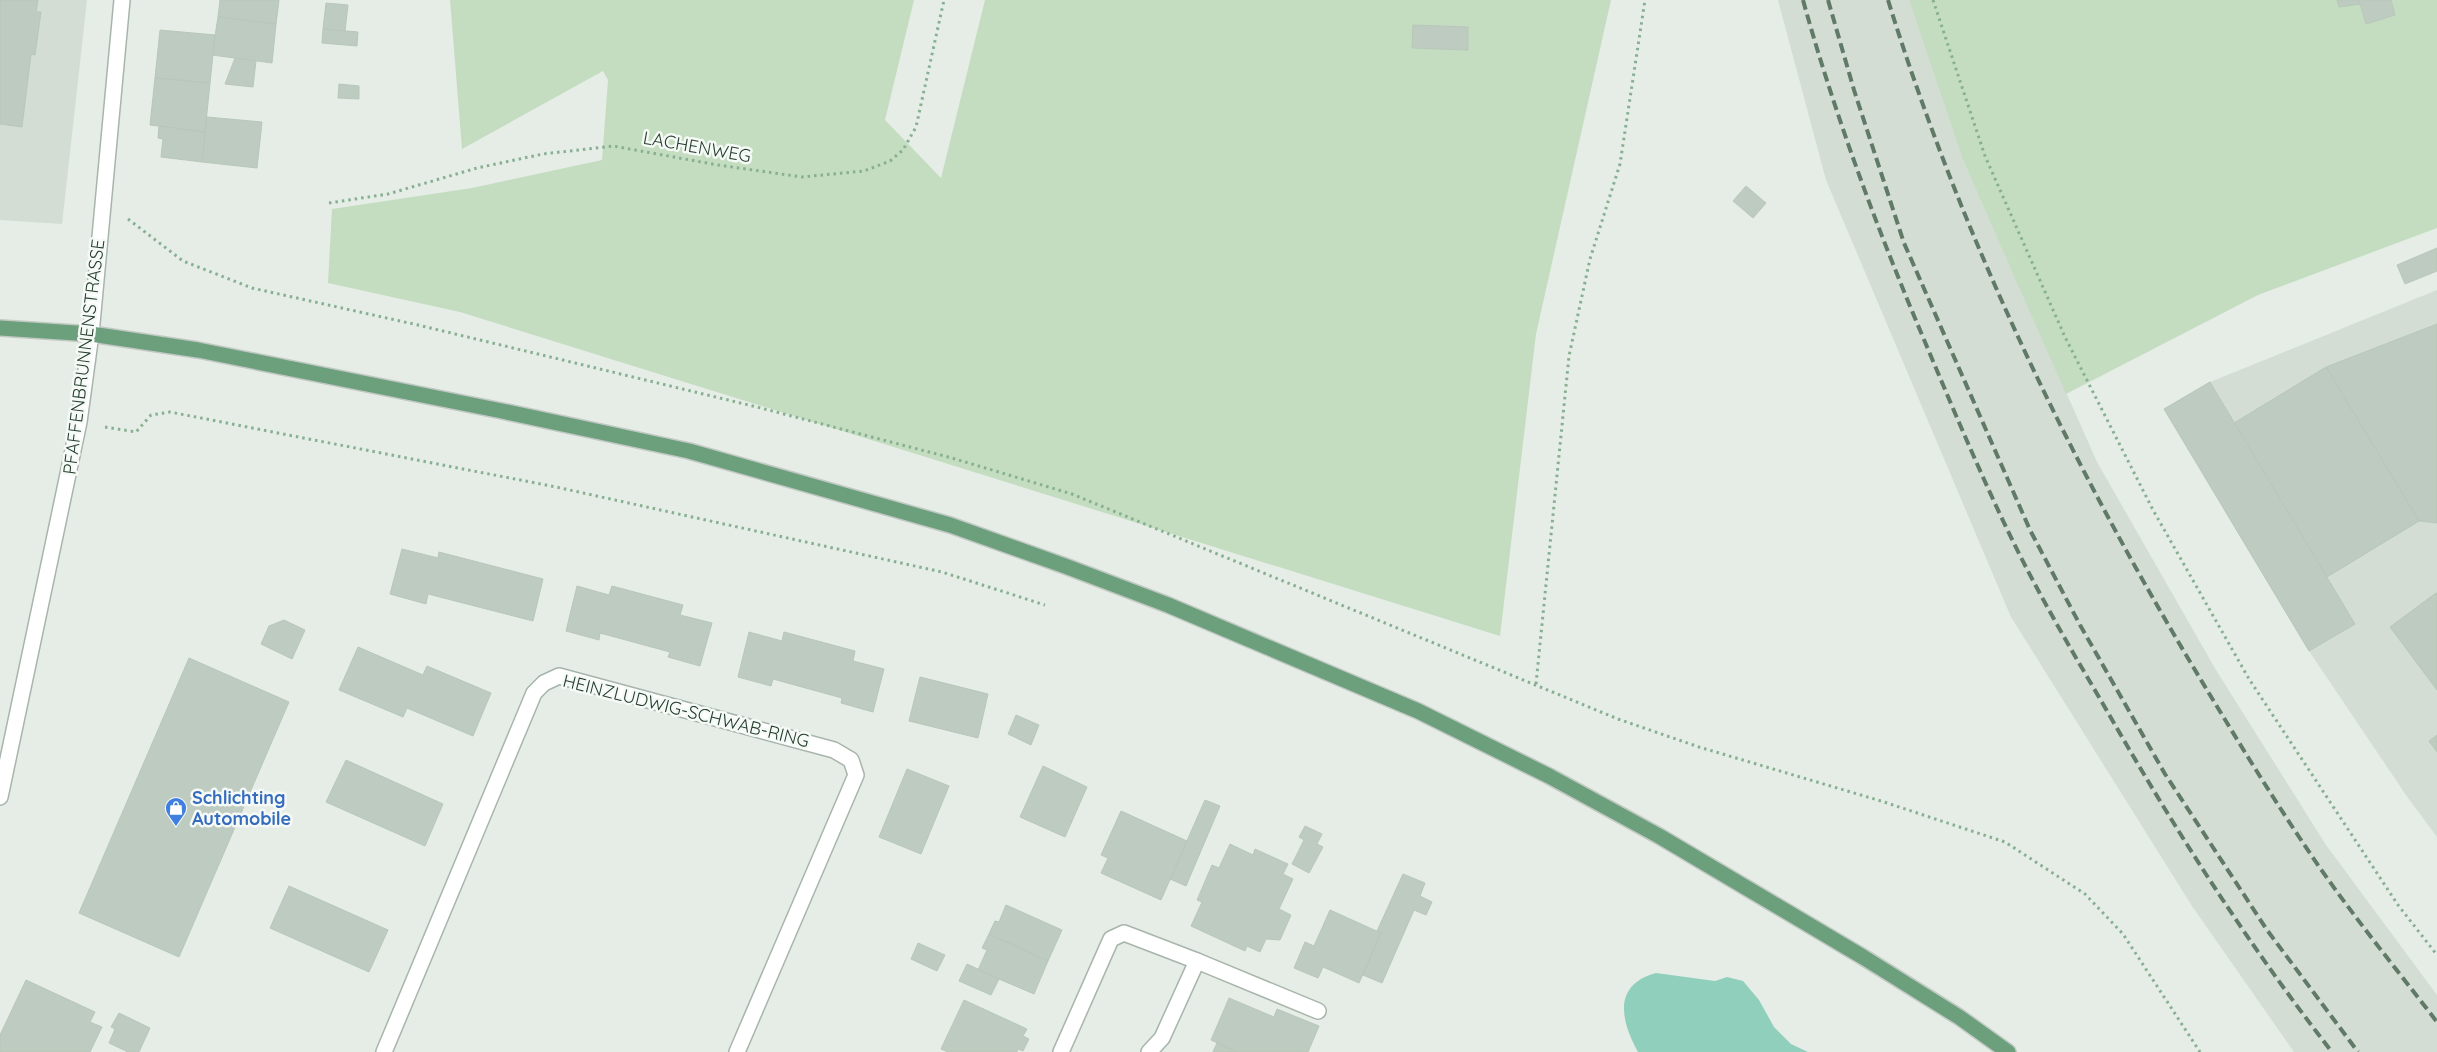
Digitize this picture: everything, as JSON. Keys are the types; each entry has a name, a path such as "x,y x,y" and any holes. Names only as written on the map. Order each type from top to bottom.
{"main road":[{"path":"0,328 91,334 198,350 320,374 689,452 950,525 1168,605 1418,711 1549,776 1659,836 1863,957 1959,1017 2008,1052"}],"street":[{"name":"PFAFFENBRUNNENSTRASSE","path":"0,797 80,422 91,334 122,0"},
{"name":"HEINZLUDWIG-SCHWAB-RING","path":"384,1052 534,693 544,683 559,676 834,750 851,760 856,775 736,1052"},
{"path":"1061,1052 1111,939 1124,932 1318,1010"},
{"path":"1149,1052 1162,1038 1197,961"}],"path":[{"name":"LACHENWEG","path":"329,203 388,194 477,168 543,154 613,146 718,165 802,177 864,171 890,161 903,150 916,127 944,0"},
{"path":"1536,684 1569,356 1590,259 1620,164 1645,0"},
{"path":"1933,0 1985,156 2065,337 2153,510 2249,679 2398,906 2437,955"},
{"path":"103,200 183,261 252,288 418,325 758,407 952,458 1072,494 1618,719 1699,747 1881,801 2005,842 2085,894 2123,934 2200,1052"},
{"path":"80,422 136,432 151,416 170,412 556,487 942,572 1045,605"}],"shaded area":[{"path":"0,0 87,0 62,224 0,220"},
{"path":"450,0 914,0 885,120 941,178 985,0 1611,0 1536,334 1500,636 460,312 328,283 332,209 472,188 602,160 608,80 603,71 462,149"},
{"path":"1778,0 1909,0 1962,158 2097,462 2216,670 2326,845 2437,995 2437,1052 2294,1052 2192,906 2011,617 1826,180"},
{"path":"1909,0 2437,0 2437,228 2258,295 2066,394 1962,158"},
{"path":"2437,290 2437,837 2408,798 2309,651 2164,409 2210,382"},
{"path":"1656,973 1715,981 1727,977 1743,981 1759,1000 1774,1027 1791,1044 1808,1052 1638,1052 1627,1028 1624,1005 1626,995 1632,986"}],"building":[{"path":"0,0 38,0 36,12 41,12 35,55 31,54 22,127 0,124"},
{"path":"220,0 279,0 276,24 218,17"},
{"path":"2337,0 2359,0 2360,4 2339,7"},
{"path":"2359,0 2391,0 2395,15 2366,24"},
{"path":"326,3 348,5 345,31 323,29"},
{"path":"218,17 276,24 272,63 212,55"},
{"path":"1413,25 1468,27 1468,50 1412,48"},
{"path":"323,29 358,32 357,46 322,43"},
{"path":"160,30 215,35 210,83 155,78"},
{"path":"235,58 256,61 253,87 225,84"},
{"path":"155,78 210,83 205,132 150,125"},
{"path":"339,84 359,86 359,99 338,98"},
{"path":"207,117 262,122 257,168 202,162"},
{"path":"159,126 205,132 202,162 161,157 163,139 158,138"},
{"path":"1746,186 1766,203 1753,218 1733,201"},
{"path":"2437,248 2437,271 2405,284 2397,265"},
{"path":"2437,324 2437,523 2419,521 2326,367"},
{"path":"2326,367 2419,521 2327,577 2234,423"},
{"path":"2210,382 2355,624 2309,651 2164,409"},
{"path":"402,549 438,558 439,552 543,579 533,621 428,594 426,604 390,594"},
{"path":"577,586 609,595 612,586 683,605 680,615 712,623 700,666 668,657 670,652 600,633 599,640 566,631"},
{"path":"2437,593 2437,690 2390,627"},
{"path":"284,620 305,630 292,659 261,644 269,626"},
{"path":"749,632 782,641 784,632 855,651 853,661 884,669 873,712 841,703 842,698 773,679 771,686 738,677"},
{"path":"358,647 423,675 427,666 491,693 473,736 407,708 403,717 339,690"},
{"name":"Schlichting Automobile","path":"189,658 289,702 179,957 79,913"},
{"path":"920,677 988,694 978,738 909,721"},
{"path":"1016,715 1039,725 1031,745 1008,734"},
{"path":"2437,735 2437,752 2429,741"},
{"path":"346,760 443,804 425,846 326,802"},
{"path":"1043,766 1087,787 1065,837 1020,817"},
{"path":"907,769 949,786 921,854 879,837"},
{"path":"1205,800 1220,806 1186,886 1170,879"},
{"path":"1121,811 1187,841 1161,900 1101,873 1108,858 1101,855"},
{"path":"1305,826 1322,834 1317,844 1323,847 1309,873 1292,864 1304,840 1299,837"},
{"path":"1230,844 1253,855 1255,849 1288,864 1283,874 1293,879 1279,909 1291,915 1280,940 1266,939 1260,952 1247,946 1245,951 1191,926 1202,902 1197,900 1212,865 1219,868"},
{"path":"1403,874 1425,883 1420,896 1432,902 1426,915 1414,910 1382,983 1363,975 1381,933 1377,931"},
{"path":"289,886 388,930 369,972 270,928"},
{"path":"1006,905 1062,930 1048,961 989,934 995,921 999,922"},
{"path":"1330,910 1381,933 1359,983 1323,967 1318,978 1294,968 1305,942 1314,946"},
{"path":"989,934 1048,961 1034,994 978,970 987,950 982,948"},
{"path":"918,943 945,955 937,971 911,959"},
{"path":"967,964 999,979 991,995 959,981"},
{"path":"26,980 95,1012 90,1022 102,1027 90,1052 0,1052 0,1035"},
{"path":"1229,998 1274,1017 1277,1009 1319,1026 1308,1052 1237,1052 1211,1040"},
{"path":"964,1000 1027,1029 1023,1036 1029,1039 1023,1051 1018,1049 1017,1052 948,1052 941,1049"},
{"path":"119,1013 150,1028 139,1052 128,1052 109,1043 115,1029 111,1027"},
{"path":"1217,1043 1237,1052 1213,1052"}],"railway":[{"path":"1803,0 1843,130 1891,258 1964,435 2017,550 2040,595 2183,838 2240,925 2332,1052"},
{"path":"1828,0 1854,90 1904,243 2030,530 2080,625 2165,774 2267,930 2358,1052"},
{"path":"1888,0 1917,89 1950,177 1986,264 2024,349 2108,517 2201,680 2289,822 2348,907 2437,1022"}],"place":[{"name":"Schlichting Automobile","path":"176,827"}]}
